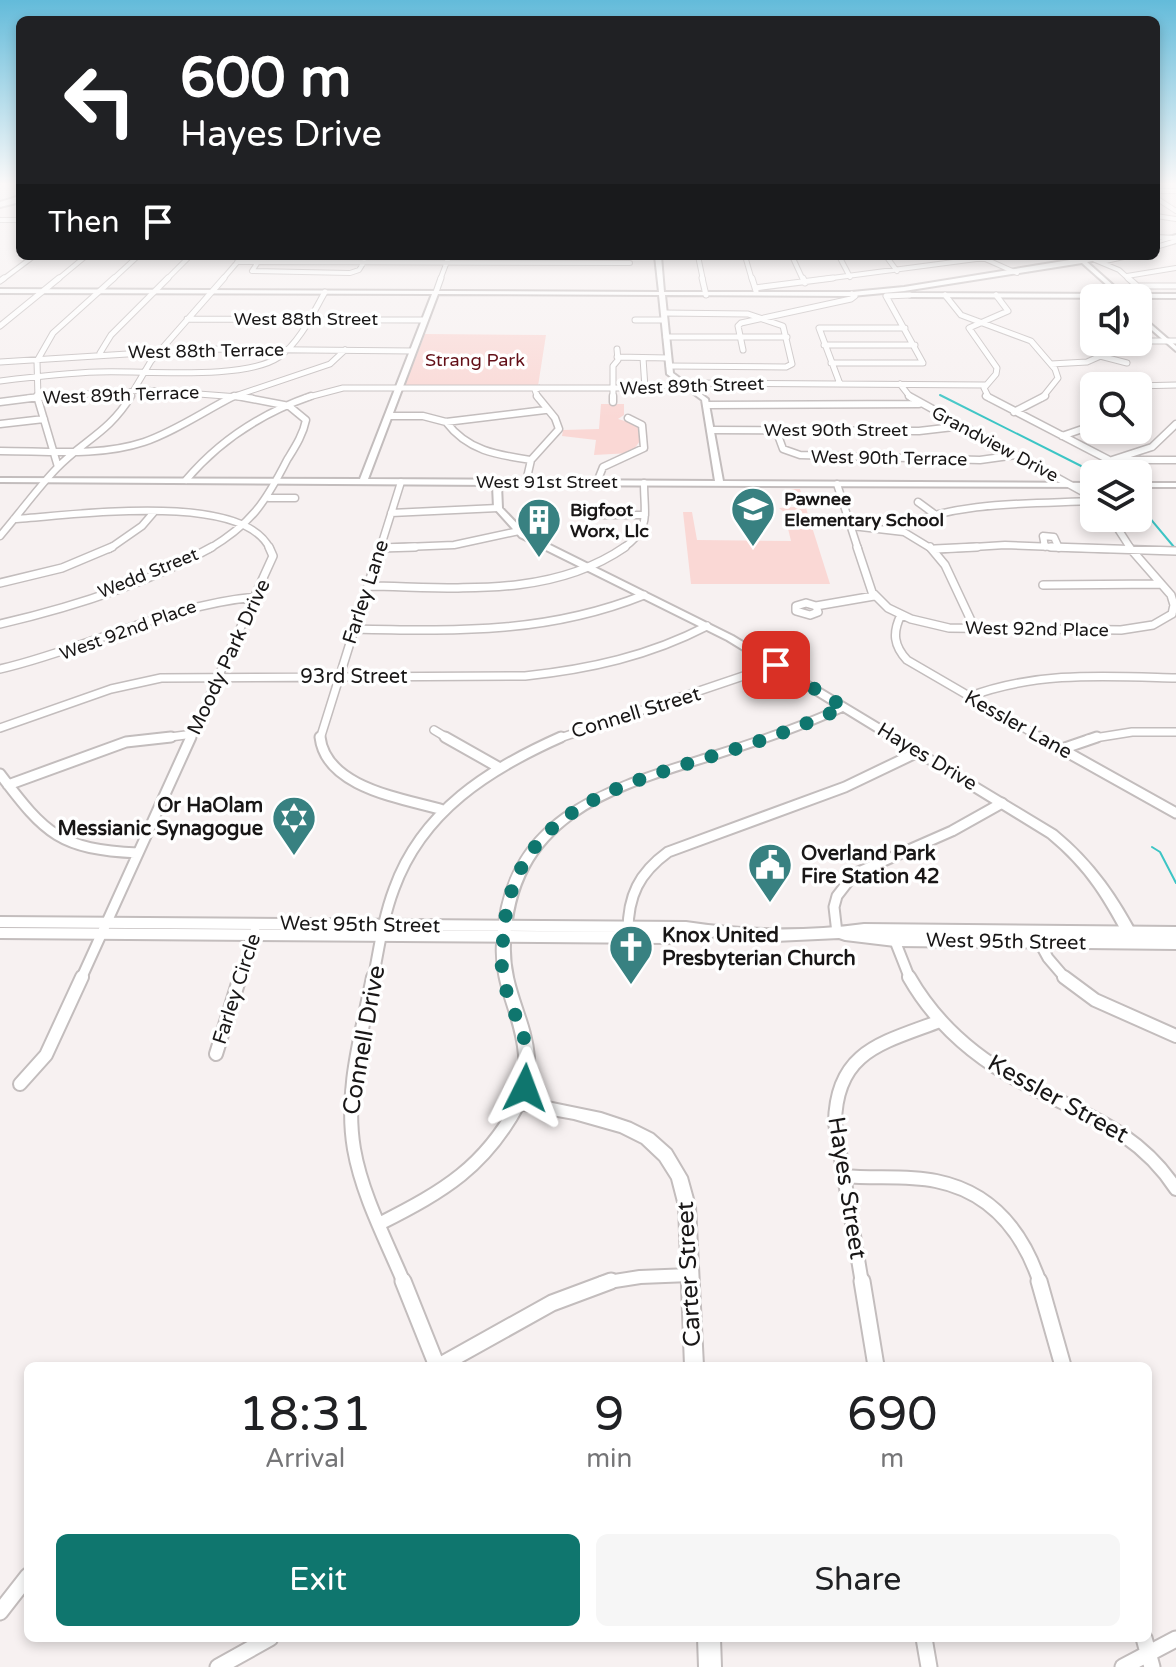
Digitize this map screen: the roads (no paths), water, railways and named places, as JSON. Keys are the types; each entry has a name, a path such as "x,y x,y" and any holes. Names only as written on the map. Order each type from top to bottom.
{"main road":[{"name":"West 95th Street","path":"0,922 20,927 628,932 688,938 720,933 837,933 862,939 892,935 1132,937 1176,932"},
{"name":"West 95th Street","path":"0,933 20,927"},
{"name":"West 95th Street","path":"1132,937 1176,943"}],"street":[{"path":"0,281 25,263"},
{"path":"0,326 78,263"},
{"path":"58,467 37,397 35,377 39,357 53,333 130,263"},
{"path":"100,353 111,335 183,263"},
{"path":"0,536 58,467 116,419 160,350 236,263"},
{"path":"257,263 252,271 281,273 353,272 365,263"},
{"path":"282,263 333,263"},
{"path":"281,273 289,263"},
{"path":"317,273 324,263"},
{"path":"363,481 447,263"},
{"path":"573,270 575,263"},
{"path":"613,263 630,263"},
{"path":"621,270 623,263"},
{"path":"659,263 671,376 703,396 719,483"},
{"path":"699,263 706,294"},
{"path":"747,263 756,291"},
{"path":"795,263 805,283"},
{"path":"843,263 850,277"},
{"path":"891,263 897,271"},
{"path":"756,291 951,263"},
{"path":"994,263 1017,273"},
{"path":"1,291 662,294 756,291 852,294 900,290 1082,263 1105,284"},
{"path":"1101,263 1136,284"},
{"path":"1127,276 1176,268"},
{"path":"833,279 861,293"},
{"path":"1152,286 1176,286"},
{"path":"900,290 910,295"},
{"path":"0,381 245,368 272,361 287,349 325,293"},
{"path":"743,350 739,325 851,299 855,296 852,294"},
{"path":"945,295 959,314 1028,339 1058,374 1056,384 1032,408 1014,412"},
{"path":"996,295 1008,311 970,326 969,330 997,371 985,385 986,397 1112,460 1158,443 1173,432 1176,424"},
{"path":"831,363 923,363 886,296 1080,296"},
{"path":"1152,296 1174,297"},
{"path":"617,357 786,367 792,364 781,324 763,318 748,314 635,320"},
{"name":"West 88th Street","path":"187,319 425,320"},
{"path":"840,384 819,328 905,328"},
{"path":"1152,328 1176,349"},
{"path":"666,337 787,337"},
{"path":"1152,341 1176,341"},
{"path":"824,345 915,345"},
{"path":"613,402 613,366 617,349"},
{"name":"West 88th Terrace","path":"0,362 160,350 413,351"},
{"path":"0,451 79,452 118,448 151,440 236,396 320,368 335,361 345,350"},
{"path":"1051,364 1080,363 1100,356 1127,363"},
{"path":"643,358 645,388"},
{"name":"West 89th Street","path":"186,480 208,455 229,438 289,406 343,388 645,388 683,384 985,385"},
{"name":"Grandview Drive","path":"900,384 908,396 919,404 1080,490"},
{"path":"1152,386 1176,385"},
{"path":"526,482 531,460 559,429 557,421 537,399 535,390 539,388"},
{"name":"West 89th Terrace","path":"0,402 136,391 189,391 289,406"},
{"path":"706,405 919,404"},
{"name":"Wedd Street","path":"0,624 56,610 164,570 200,553 247,523 269,498 306,424 301,413 289,406"},
{"path":"389,416 423,416 446,422 545,410"},
{"path":"597,482 598,471 606,463 638,453 644,448 642,425 628,418"},
{"path":"0,424 44,419"},
{"path":"446,422 459,440 475,450 531,460"},
{"name":"West 90th Street","path":"710,430 919,431 962,426"},
{"name":"West 90th Terrace","path":"776,430 783,449 800,455 980,460 1016,455"},
{"path":"1062,436 1080,430"},
{"path":"1140,451 1154,460 1176,460"},
{"name":"West 91st Street","path":"0,480 1080,485"},
{"name":"Farley Lane","path":"401,482 319,744 327,763 347,777 443,810"},
{"path":"391,513 498,508 497,482"},
{"path":"368,586 517,586 554,579 635,540 643,529 644,483"},
{"path":"1152,483 1176,485"},
{"path":"816,606 874,596 837,484"},
{"path":"269,498 295,498"},
{"path":"895,528 933,513 986,505 1080,501"},
{"path":"918,502 933,513"},
{"name":"Hayes Drive","path":"498,508 519,531 707,626 776,665 1052,834 1083,860 1107,889 1132,937"},
{"path":"14,519 154,512 200,513 247,523"},
{"path":"0,583 31,576 119,544 144,527 154,512"},
{"path":"597,515 645,515"},
{"name":"Moody Park Drive","path":"20,1084 46,1055 272,562 273,550 266,537 247,523"},
{"path":"852,526 895,528 917,536 935,549 947,565 975,629"},
{"path":"380,548 454,545 519,531"},
{"path":"1120,532 1172,598 1174,615"},
{"path":"1045,547 1043,536 1048,535 1054,537 1059,548"},
{"path":"935,549 987,545 1176,551"},
{"path":"1043,585 1161,584"},
{"path":"354,629 492,630 535,627 596,615 644,595"},
{"name":"West 92nd Place","path":"874,596 901,615 935,626 975,629 1131,629 1153,625 1174,615"},
{"name":"West 92nd Place","path":"0,669 73,651 208,601 256,597"},
{"name":"Kessler Lane","path":"901,615 892,637 900,654 914,666 1175,812"},
{"name":"93rd Street","path":"0,728 135,683 177,677 220,676 498,678 551,674 648,653 707,626"},
{"name":"Connell Street","path":"443,810 498,767 562,735 716,689 776,665"},
{"path":"968,697 997,684 1032,678 1176,678"},
{"path":"381,1223 435,1197 476,1167 506,1131 519,1103 527,1079 527,1047 523,1027 504,981 504,932 509,901 522,865 547,833 581,806 624,785 775,736 844,707"},
{"path":"434,730 498,767"},
{"path":"1062,749 1100,734 1176,732"},
{"path":"8,785 126,742 193,734"},
{"path":"628,932 628,905 637,881 655,860 668,852 845,787 918,752"},
{"path":"0,774 39,826 58,840 91,850 138,853"},
{"path":"837,933 834,907 837,896 854,874 952,831 1002,803"},
{"name":"Connell Drive","path":"436,1362 352,1146 349,1110 383,930 406,862 443,810"},
{"name":"Farley Circle","path":"216,1054 256,929"},
{"name":"Kessler Street","path":"892,935 908,975 940,1021 1000,1070 1128,1135 1153,1156 1176,1189"},
{"path":"1036,937 1055,970 1088,998 1176,1036"},
{"name":"Hayes Street","path":"875,1362 834,1111 841,1079 862,1055 940,1021"},
{"name":"Carter Street","path":"519,1103 619,1124 651,1140 668,1155 684,1184 694,1362"},
{"path":"844,1176 939,1181 970,1192 1002,1214 1024,1241 1033,1262 1062,1362"},
{"path":"445,1362 560,1299 591,1286 622,1278 690,1275"},
{"path":"0,1612 24,1581"},
{"path":"1123,1667 1176,1639"},
{"path":"218,1667 263,1642"},
{"path":"709,1642 710,1667"},
{"path":"925,1642 929,1667"}],"waterway":[{"path":"940,395 1080,465"},
{"path":"1152,521 1174,547"},
{"path":"1152,847 1160,852 1176,883"}],"place":[{"name":"Pawnee Elementary School","path":"753,548"},
{"name":"Bigfoot Worx, Llc","path":"539,559"},
{"name":"Or HaOlam Messianic Synagogue","path":"294,857"},
{"name":"Overland Park Fire Station 42","path":"770,904"},
{"name":"Knox United Presbyterian Church","path":"631,986"}],"park label":[{"name":"Strang Park","path":"475,360"}]}
